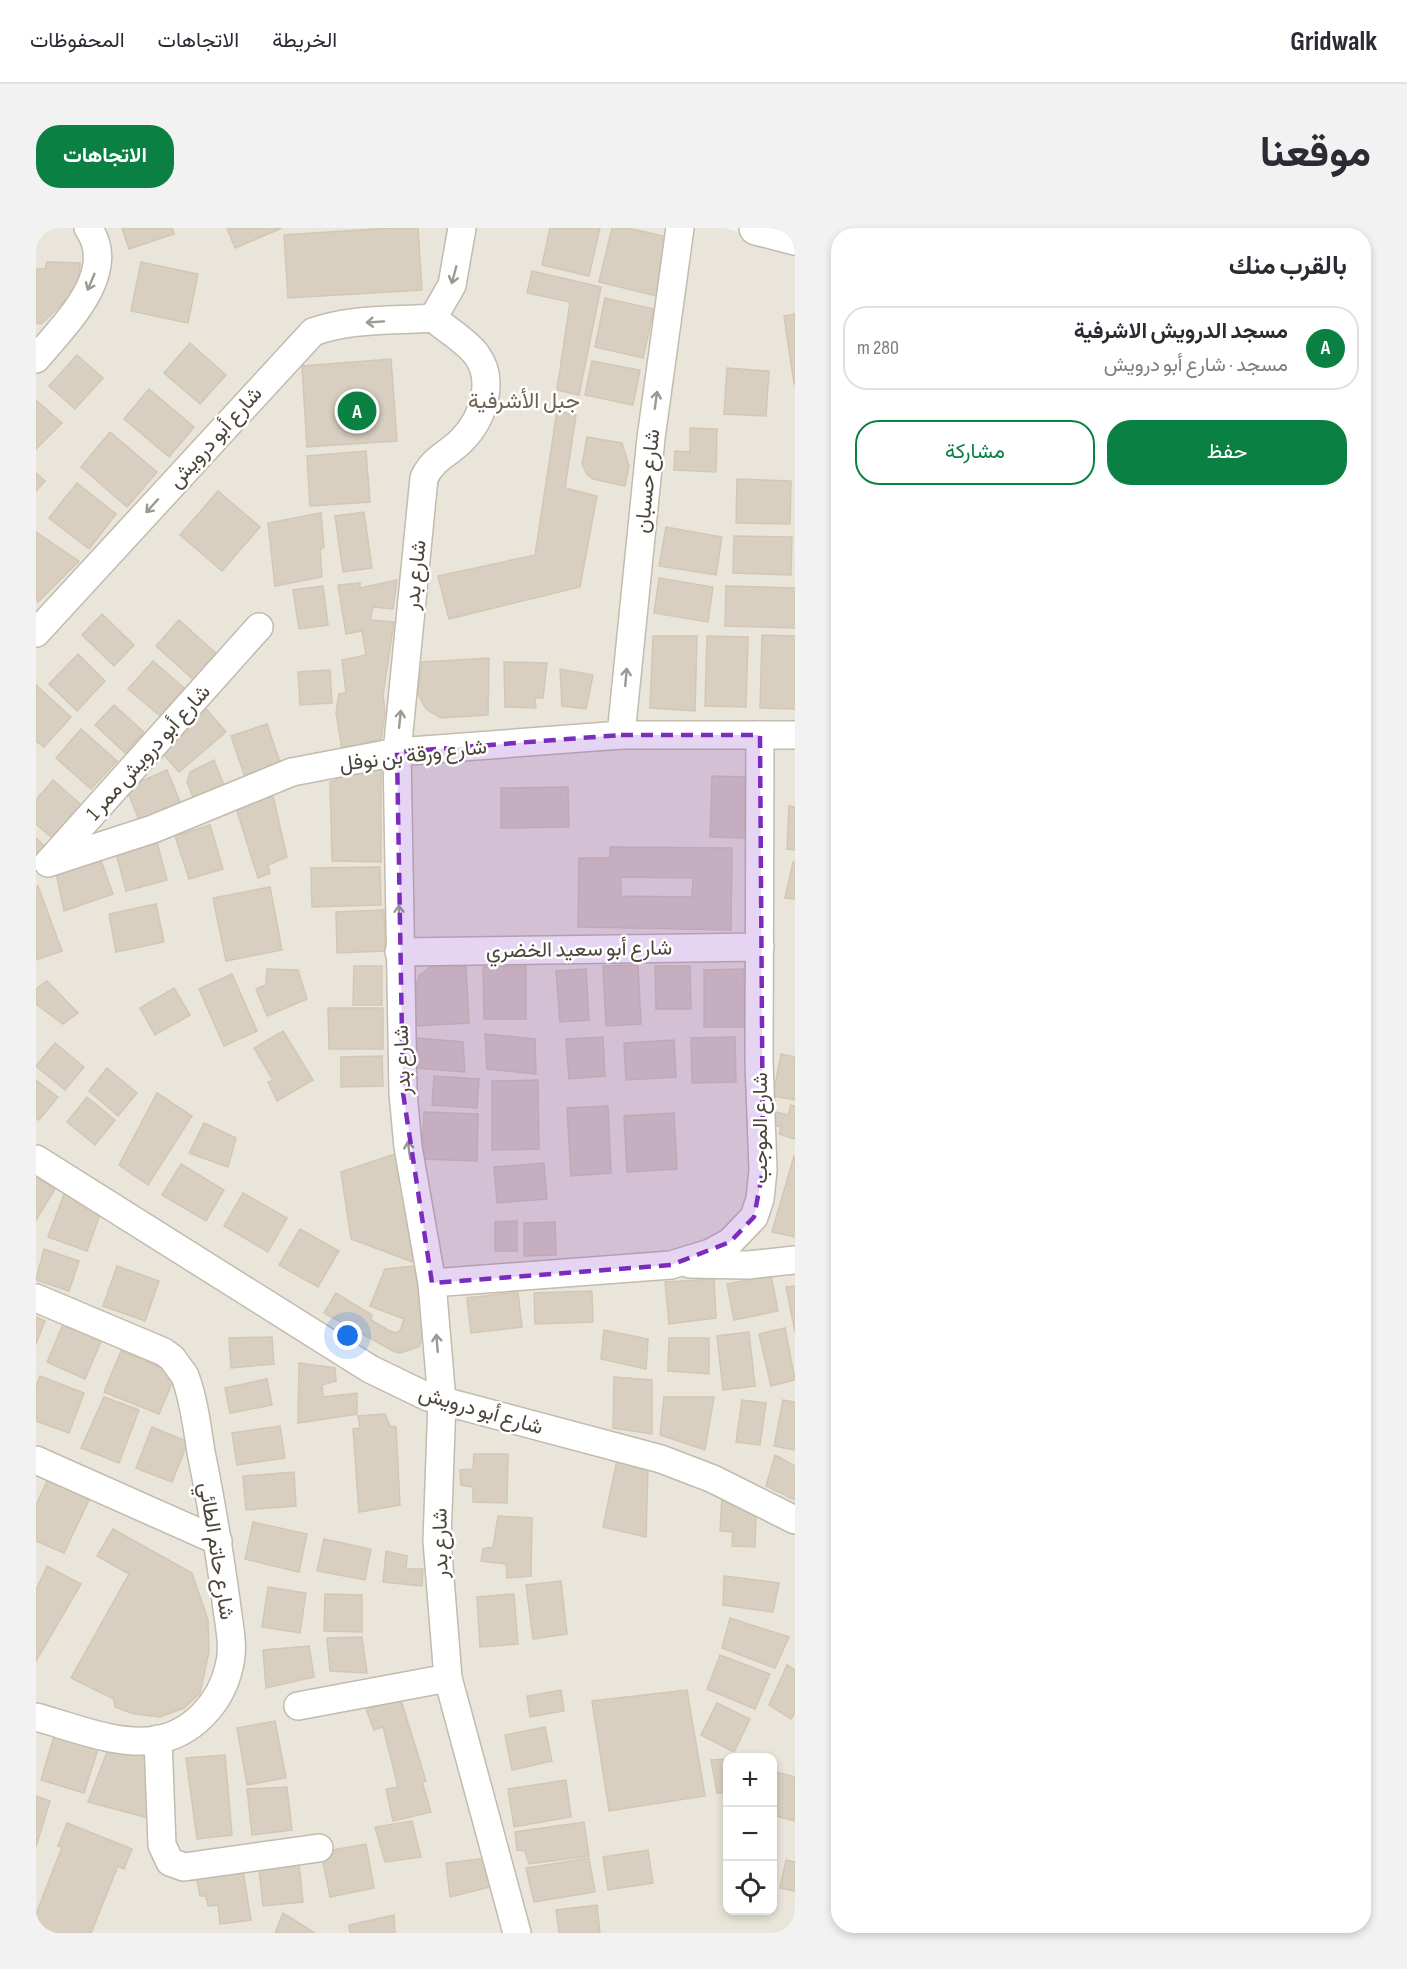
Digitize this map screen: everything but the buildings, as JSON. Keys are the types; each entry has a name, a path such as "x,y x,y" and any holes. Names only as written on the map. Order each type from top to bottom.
{"street":[{"path":"36,359 74,314 90,287 98,265 96,240 88,228"},
{"path":"433,318 452,285 462,228"},
{"name":"شارع حسبان","path":"621,735 651,438 680,228"},
{"path":"756,228 795,238"},
{"name":"شارع أبو درويش","path":"36,633 313,332 327,327 350,324 433,318"},
{"name":"شارع بدر","path":"433,318 477,355 485,371 486,390 475,424 462,440 435,460 424,478 397,752 403,1093 408,1147 432,1282 442,1401 437,1540 448,1678 517,1933"},
{"name":"شارع أبو درويش ممر 1","path":"42,870 259,627"},
{"name":"شارع ورقة بن نوفل","path":"42,870 153,829 281,775 397,752 621,735 795,735"},
{"name":"شارع الموجب","path":"432,1282 671,1265 710,1252 730,1242 754,1217 760,1199 763,1170 760,735"},
{"name":"شارع أبو سعيد الخضري","path":"399,951 760,947"},
{"name":"شارع أبو درويش","path":"36,1159 370,1369 417,1393 661,1459 713,1479 795,1520"},
{"path":"671,1265 747,1265 795,1260"},
{"name":"شارع حاتم الطائي","path":"36,1298 164,1352 180,1366 189,1387 218,1541 231,1645 230,1665 224,1685 214,1702 201,1717 188,1727 158,1739 123,1740 36,1717"},
{"path":"36,1460 218,1541"},
{"path":"298,1706 448,1678"},
{"path":"158,1739 162,1845 170,1862 184,1867 319,1848"}],"highlighted area":[{"path":"621,735 760,735 763,1170 754,1217 730,1242 671,1265 432,1283 403,1093 397,752"}],"shaded area":[{"name":"جبل الأشرفية","path":"36,228 724,228 795,247 795,1933 36,1933"}],"place":[{"name":"مسجد الدرويش الاشرفية","path":"357,411"}],"district":[{"name":"جبل الأشرفية","path":"524,400"}]}
